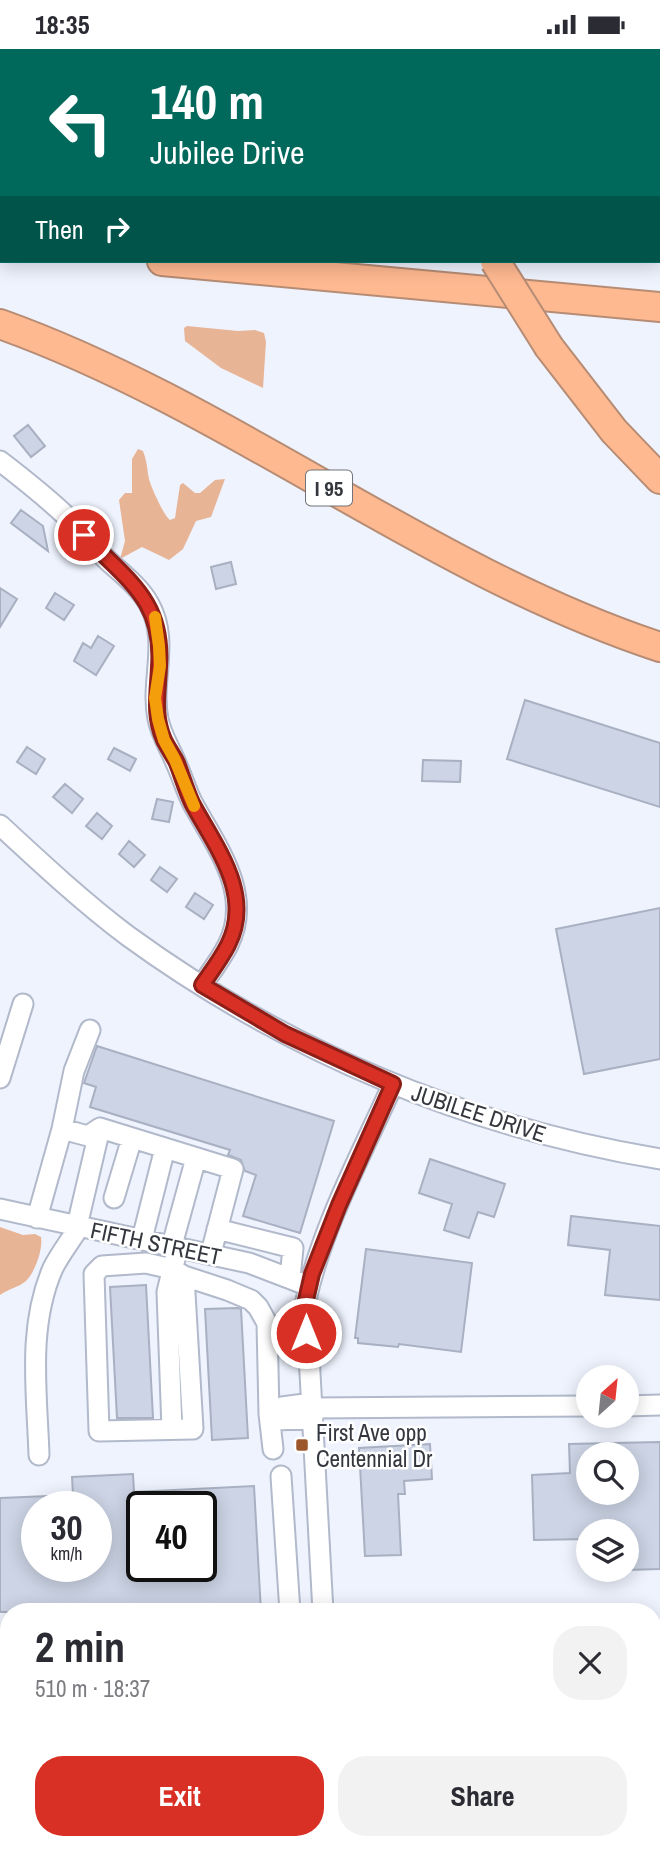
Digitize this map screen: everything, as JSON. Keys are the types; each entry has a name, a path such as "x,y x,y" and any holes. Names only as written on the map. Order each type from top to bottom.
{"highway":[{"path":"184,263 660,307"},
{"path":"496,263 548,347 614,431 660,479"},
{"name":"I 95","path":"0,324 62,348 156,391 391,524 489,576 576,616 660,647"}],"street":[{"path":"0,460 69,518 135,587 148,602 154,615 160,666 155,698 164,740 190,799 219,846 229,871 236,901 236,918 229,944 202,985"},
{"name":"JUBILEE DRIVE","path":"0,825 36,859 126,934 202,985 285,1034 393,1084 444,1104 543,1135 660,1159"},
{"path":"0,1078 23,1004"},
{"path":"37,1218 62,1129 74,1071 90,1030"},
{"path":"323,1603 313,1410 305,1314 309,1286 339,1205 393,1084"},
{"path":"62,1129 88,1136 100,1128"},
{"path":"100,1128 233,1169 211,1253"},
{"path":"39,1455 35,1335 54,1266 78,1226 100,1128"},
{"path":"114,1198 132,1138"},
{"path":"142,1239 165,1148"},
{"path":"196,1158 175,1245 178,1273 193,1429 99,1431 94,1274 102,1266 146,1263 178,1273 227,1290 251,1300 258,1307 267,1324 269,1414 273,1449"},
{"name":"FIFTH STREET","path":"0,1209 249,1262 309,1286"},
{"path":"218,1229 293,1248 290,1278"},
{"path":"639,1404 659,1400"},
{"path":"269,1414 278,1420 313,1410 576,1406"},
{"path":"281,1476 289,1603"}],"shaded area":[{"path":"184,328 255,330 264,333 266,342 263,388 221,368 185,341"},
{"path":"138,449 143,451 152,488 170,520 175,518 180,485 183,483 195,493 200,493 215,480 225,479 211,517 196,521 183,549 169,560 142,547 120,559 125,541 119,500 125,493 132,493 132,459"},
{"path":"0,1227 23,1235 35,1234 41,1237 41,1248 38,1261 29,1277 0,1295"}],"building":[{"path":"28,425 45,446 31,457 14,436"},
{"path":"21,510 43,526 48,551 11,523"},
{"path":"231,562 236,584 216,589 211,567"},
{"path":"0,588 17,599 0,627"},
{"path":"55,593 74,605 64,620 46,608"},
{"path":"98,636 114,646 96,675 74,661 83,643 91,648"},
{"path":"525,700 660,743 660,807 507,759"},
{"path":"27,747 45,759 36,774 17,762"},
{"path":"114,748 136,759 130,771 108,759"},
{"path":"423,760 461,761 460,782 422,781"},
{"path":"65,784 83,799 72,813 53,797"},
{"path":"157,799 173,802 169,822 152,819"},
{"path":"97,813 112,826 102,839 86,826"},
{"path":"129,841 145,855 134,867 119,854"},
{"path":"160,867 177,879 167,892 151,880"},
{"path":"195,893 213,905 204,919 186,907"},
{"path":"660,908 660,1059 584,1074 556,929"},
{"path":"97,1046 334,1121 300,1233 243,1216 256,1175 245,1171 241,1160 228,1155 230,1150 90,1107 96,1087 84,1083"},
{"path":"430,1159 505,1184 494,1217 478,1212 469,1238 444,1230 452,1204 419,1193"},
{"path":"571,1216 660,1226 660,1300 605,1295 610,1250 568,1245"},
{"path":"366,1249 472,1263 461,1352 399,1344 398,1347 358,1343 358,1338 355,1338"},
{"path":"146,1285 153,1418 117,1418 110,1287"},
{"path":"205,1309 241,1309 248,1438 212,1440"},
{"path":"639,1442 660,1442 660,1569 639,1570 639,1519 576,1519 576,1539 534,1540 532,1475 570,1473 569,1444 576,1444 576,1505 639,1505"},
{"path":"430,1444 432,1479 404,1481 405,1494 398,1494 401,1555 365,1556 359,1448"},
{"path":"133,1474 134,1491 126,1491 126,1582 217,1582 217,1491 154,1491 254,1486 260,1603 0,1603 0,1498 21,1497 21,1582 112,1582 112,1491 73,1491 72,1477"}],"slow traffic":[{"path":"155,617 160,666 155,698 158,719 164,740 194,806"}],"place":[{"name":"First Ave opp Centennial Dr","path":"302,1445"}],"route":[{"path":"84,535 135,587 148,602 154,615 158,631 160,666 155,698 164,740 190,799 219,846 229,871 236,901 236,918 229,944 202,985 285,1034 393,1084 339,1205 312,1274 306,1300 306,1333"}]}
